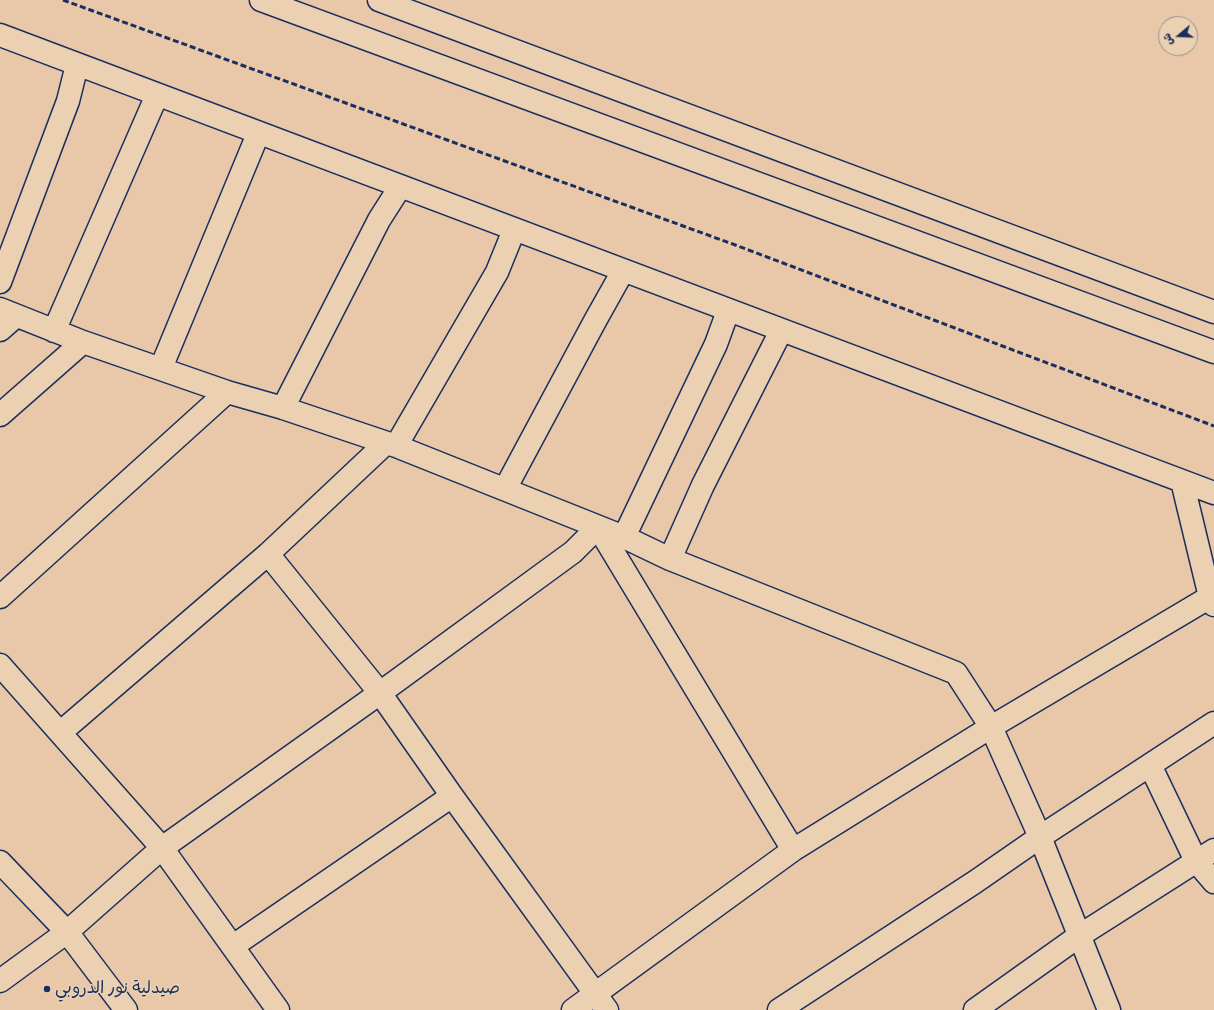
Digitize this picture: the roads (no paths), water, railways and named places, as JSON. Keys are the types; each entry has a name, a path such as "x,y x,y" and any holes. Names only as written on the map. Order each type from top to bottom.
{"street":[{"path":"261,0 1214,352"},
{"path":"379,0 1214,312"},
{"path":"0,35 258,134 1214,494"},
{"path":"0,282 68,101 77,65"},
{"path":"54,331 157,95"},
{"path":"161,368 258,134"},
{"path":"283,408 379,220 400,187"},
{"path":"61,732 268,554 391,445 496,272 514,230"},
{"path":"505,489 623,271"},
{"path":"624,537 716,344 728,310"},
{"path":"5,318 54,331 227,392 283,408 391,445 624,537 670,558 956,673 991,727 1040,837 1109,1010"},
{"path":"670,558 703,485 781,331"},
{"path":"0,415 83,342"},
{"path":"0,597 227,392"},
{"path":"573,1010 600,1002 793,850 991,727 1212,601 1182,481"},
{"path":"0,981 67,932 162,848 380,693 573,552 598,527"},
{"path":"598,527 793,850"},
{"path":"268,554 380,693 600,1002"},
{"path":"0,665 61,732 162,848 278,1010"},
{"path":"779,1010 1214,723"},
{"path":"1150,765 1205,856 1214,882"},
{"path":"233,946 452,796"},
{"path":"975,1010 1079,936 1205,856"},
{"path":"0,862 67,932 126,1010"}],"railway":[{"path":"63,0 738,246 1214,426"}],"place":[{"name":"صيدلية نور الدروبي","path":"47,989"}]}
